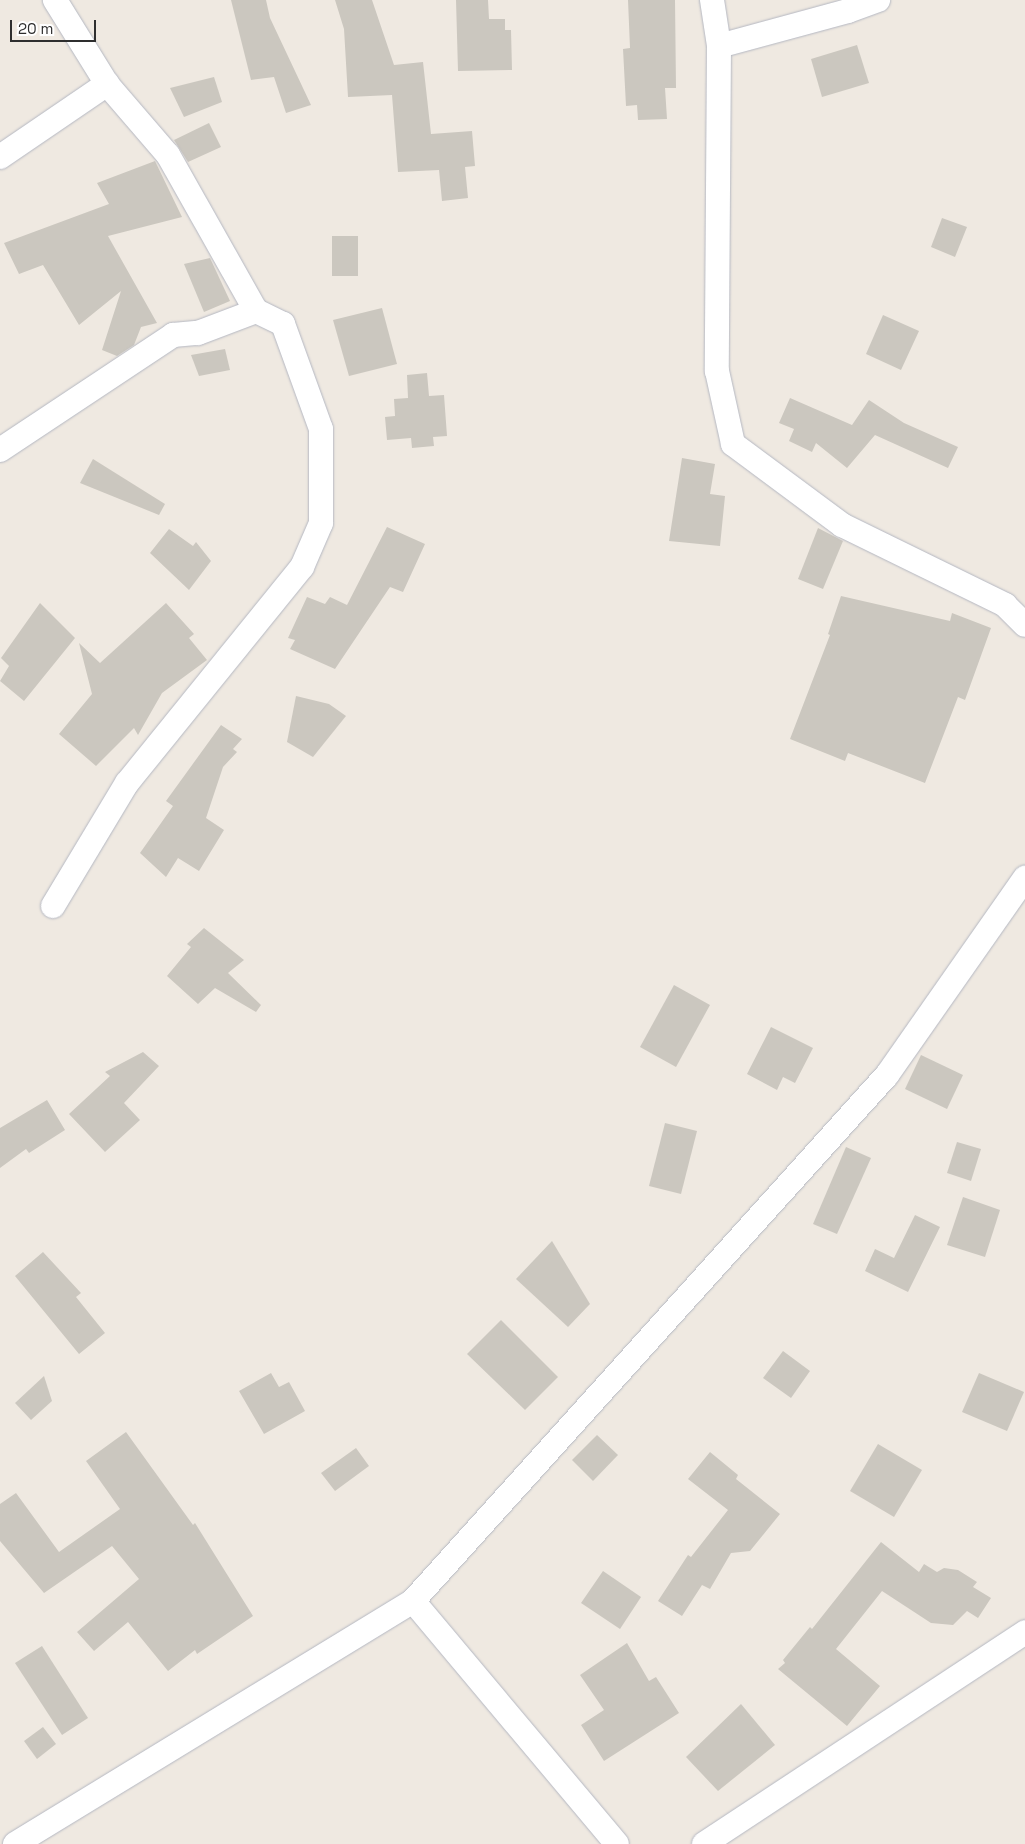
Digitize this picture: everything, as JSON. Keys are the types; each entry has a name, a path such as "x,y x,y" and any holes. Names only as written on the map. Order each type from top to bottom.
{"street":[{"path":"53,906 127,783 302,567 321,523 322,429 282,324 256,311 168,155 106,84 55,0"},
{"path":"712,0 719,46 717,371 732,444 842,525 1005,605 1025,625"},
{"path":"719,46 848,11 878,0"},
{"path":"0,157 106,84"},
{"path":"0,450 172,335 198,333 256,311"},
{"path":"14,1844 413,1601 887,1075 1025,878"},
{"path":"413,1601 617,1844"},
{"path":"704,1844 1025,1632"}],"building":[{"path":"231,0 266,0 270,18 311,105 286,113 274,77 251,80"},
{"path":"335,0 372,0 394,65 423,62 431,134 472,131 475,166 465,167 468,198 442,201 439,170 398,172 392,95 348,97 344,29"},
{"path":"456,0 488,0 489,19 505,19 505,30 511,30 512,70 458,71"},
{"path":"628,0 675,0 676,88 665,88 667,119 638,120 637,105 626,106 623,49 630,48"},
{"path":"857,45 869,83 822,97 811,59"},
{"path":"214,77 222,102 184,117 170,88"},
{"path":"209,123 221,147 188,162 174,140"},
{"path":"155,161 182,217 108,236 157,323 141,327 134,345 117,356 102,350 121,291 79,325 43,265 19,274 4,243 109,204 97,183"},
{"path":"942,218 967,227 955,257 931,247"},
{"path":"332,236 358,236 358,276 332,276"},
{"path":"210,258 230,301 204,312 184,264"},
{"path":"382,308 397,364 349,376 333,320"},
{"path":"883,315 919,331 901,370 866,354"},
{"path":"225,349 230,370 199,376 191,355"},
{"path":"427,373 429,396 444,395 447,436 433,437 434,446 412,448 411,438 387,440 385,417 395,416 394,399 408,398 407,375"},
{"path":"790,398 852,425 869,400 904,423 958,447 948,468 875,435 847,468 816,443 812,452 789,441 794,429 779,423"},
{"path":"682,458 715,464 710,494 725,496 720,546 669,541"},
{"path":"93,459 165,504 159,515 80,483"},
{"path":"387,527 425,544 403,592 390,587 335,669 290,649 295,640 288,638 307,597 325,604 330,597 347,605"},
{"path":"818,528 843,541 823,589 798,579"},
{"path":"169,529 193,546 196,542 211,561 189,590 150,553"},
{"path":"841,596 950,621 952,613 991,628 965,700 958,697 925,783 848,753 845,761 790,739 830,635 828,634"},
{"path":"40,603 75,638 24,701 0,681 9,666 1,658"},
{"path":"166,603 194,634 189,638 207,660 162,693 138,735 134,728 96,766 59,734 92,694 79,643 100,663"},
{"path":"296,696 329,704 346,716 313,757 287,742"},
{"path":"221,725 242,739 233,749 237,752 223,767 206,818 224,830 199,871 178,858 166,877 140,853 173,806 166,801"},
{"path":"204,928 244,960 228,973 261,1005 256,1012 215,988 198,1004 167,976 191,947 187,944"},
{"path":"674,985 710,1005 676,1067 640,1047"},
{"path":"771,1027 813,1048 795,1083 783,1077 777,1090 747,1074"},
{"path":"143,1052 159,1066 124,1103 140,1120 105,1152 69,1114 110,1076 105,1072"},
{"path":"921,1055 963,1075 947,1109 905,1089"},
{"path":"47,1100 65,1130 29,1153 26,1149 0,1168 0,1128"},
{"path":"665,1123 697,1131 681,1194 649,1186"},
{"path":"957,1142 981,1149 971,1181 947,1173"},
{"path":"846,1147 871,1158 837,1234 813,1224"},
{"path":"963,1197 1000,1210 985,1257 947,1245"},
{"path":"915,1215 940,1227 908,1292 865,1271 875,1249 894,1258"},
{"path":"552,1241 590,1304 568,1327 516,1279"},
{"path":"43,1252 81,1293 76,1297 105,1333 79,1354 15,1276"},
{"path":"501,1320 558,1377 525,1410 467,1354"},
{"path":"783,1351 810,1371 791,1398 763,1378"},
{"path":"271,1373 279,1387 289,1382 305,1411 264,1434 239,1391"},
{"path":"979,1373 1024,1392 1007,1431 962,1412"},
{"path":"44,1376 52,1401 31,1420 15,1403"},
{"path":"126,1432 193,1525 195,1523 253,1616 197,1654 195,1650 168,1671 128,1622 94,1651 77,1632 139,1579 112,1546 44,1593 0,1541 0,1504 16,1493 59,1552 120,1509 86,1461"},
{"path":"597,1435 618,1455 593,1481 572,1460"},
{"path":"878,1444 922,1470 894,1517 850,1491"},
{"path":"356,1448 369,1466 335,1491 321,1473"},
{"path":"710,1452 738,1475 736,1479 780,1514 750,1551 731,1553 710,1589 702,1585 682,1616 658,1601 688,1555 691,1557 728,1510 688,1479"},
{"path":"881,1542 919,1572 924,1564 937,1572 944,1568 958,1570 977,1582 973,1587 991,1598 978,1618 967,1611 953,1625 931,1623 882,1591 836,1649 880,1686 847,1726 778,1669 785,1663 783,1660 810,1627 812,1629"},
{"path":"603,1571 641,1597 620,1629 581,1603"},
{"path":"627,1643 649,1681 656,1677 679,1713 604,1761 581,1725 604,1710 580,1675"},
{"path":"42,1646 88,1718 62,1735 15,1663"},
{"path":"741,1704 775,1745 718,1791 686,1757"},
{"path":"43,1727 56,1744 37,1759 24,1741"}]}
